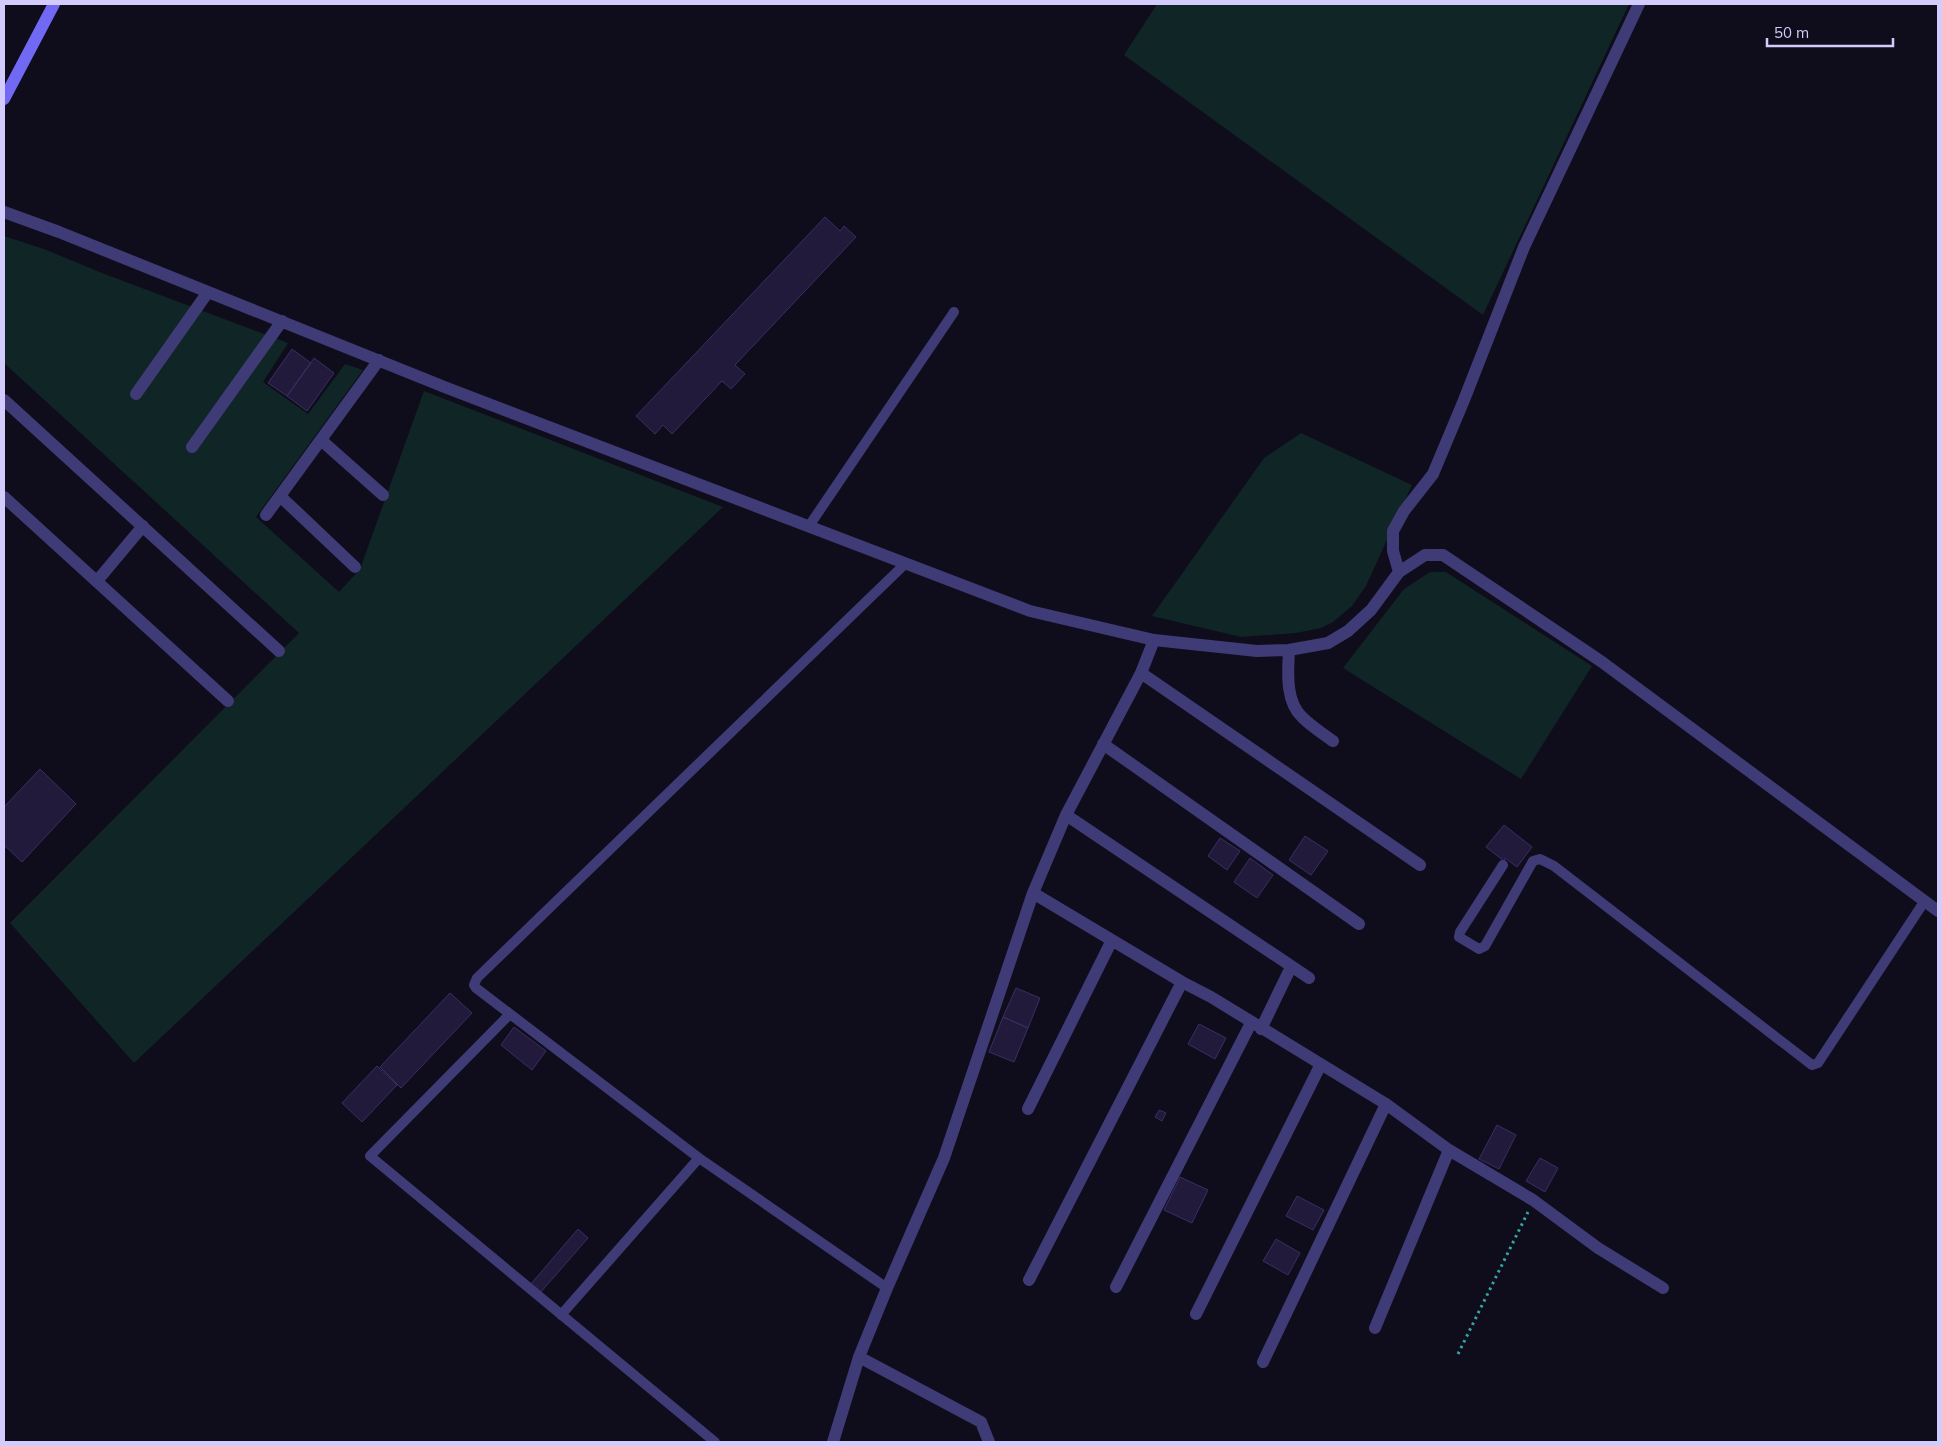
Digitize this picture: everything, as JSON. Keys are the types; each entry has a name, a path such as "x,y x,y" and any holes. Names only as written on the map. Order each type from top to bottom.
{"street":[{"path":"4,99 8,82 54,4"},
{"path":"1399,572 1393,551 1394,531 1404,511 1433,474 1468,391 1524,247 1638,4"},
{"path":"4,212 59,232 378,360 1030,611 1154,640 1257,651 1289,650 1328,643 1348,631 1371,610 1399,572 1425,555 1443,555 1602,662 1938,911"},
{"path":"136,394 208,292"},
{"path":"192,447 282,321"},
{"path":"266,515 378,360"},
{"path":"4,400 280,651"},
{"path":"321,440 383,495"},
{"path":"280,496 355,567"},
{"path":"4,497 228,701"},
{"path":"97,581 143,526"},
{"path":"833,1442 859,1357 944,1158 1033,892 1066,815 1140,674 1154,640"},
{"path":"1289,650 1288,679 1294,704 1301,716 1333,741"},
{"path":"1140,674 1420,865"},
{"path":"1103,744 1359,924"},
{"path":"1066,815 1309,978"},
{"path":"1033,892 1182,982 1211,997 1386,1104 1450,1150 1533,1200 1598,1248 1663,1288"},
{"path":"1028,1109 1112,940"},
{"path":"1116,1287 1256,1026 1291,967"},
{"path":"1030,1280 1182,982"},
{"path":"1196,1314 1321,1064"},
{"path":"1263,1362 1386,1104"},
{"path":"1375,1328 1450,1150"},
{"path":"859,1357 981,1422 989,1442"}],"lane":[{"path":"810,526 954,312"},
{"path":"887,1288 699,1158 474,985 477,978 906,563"},
{"path":"1503,865 1460,932 1459,937 1465,942 1479,949 1485,946 1533,861 1540,859 1554,866 1812,1065 1818,1063 1924,902"},
{"path":"510,1014 370,1156 715,1442"},
{"path":"561,1315 699,1158"}],"path":[{"path":"1458,1354 1533,1200"}],"green space":[{"path":"1157,4 1629,4 1483,315 1124,55"},
{"path":"4,236 44,249 102,273 288,343 263,382 308,414 345,364 363,370 256,517 339,592 360,569 424,391 723,507 134,1063 10,923 299,633 4,363"},
{"path":"1301,433 1412,485 1366,586 1352,606 1333,622 1321,628 1296,633 1241,637 1152,616 1264,458"},
{"path":"1430,572 1446,572 1592,666 1521,779 1343,668 1404,589"}],"building":[{"path":"825,217 840,231 844,226 856,237 735,365 745,374 731,389 722,381 672,434 663,425 655,434 636,416"},
{"path":"292,349 311,363 287,396 268,383"},
{"path":"314,358 334,373 307,411 287,396"},
{"path":"40,769 76,804 22,862 4,845 4,807"},
{"path":"1504,825 1532,847 1517,867 1505,858 1504,861 1486,847"},
{"path":"1305,836 1328,851 1311,875 1289,860"},
{"path":"1220,838 1240,851 1227,870 1208,856"},
{"path":"1250,858 1273,875 1257,898 1234,882"},
{"path":"1016,988 1040,998 1028,1028 1003,1017"},
{"path":"450,993 472,1013 401,1088 380,1067"},
{"path":"1003,1017 1028,1028 1014,1062 989,1052"},
{"path":"1199,1024 1226,1038 1215,1059 1188,1044"},
{"path":"514,1027 546,1051 532,1070 501,1045"},
{"path":"377,1066 397,1085 362,1122 342,1103"},
{"path":"1159,1110 1166,1113 1162,1121 1155,1117"},
{"path":"1497,1125 1516,1135 1499,1169 1479,1159"},
{"path":"1540,1158 1558,1168 1545,1192 1526,1181"},
{"path":"1180,1177 1208,1190 1192,1223 1164,1210"},
{"path":"1297,1196 1324,1210 1313,1230 1286,1216"},
{"path":"578,1229 588,1238 540,1293 530,1285"},
{"path":"1276,1239 1300,1253 1288,1275 1263,1261"}]}
